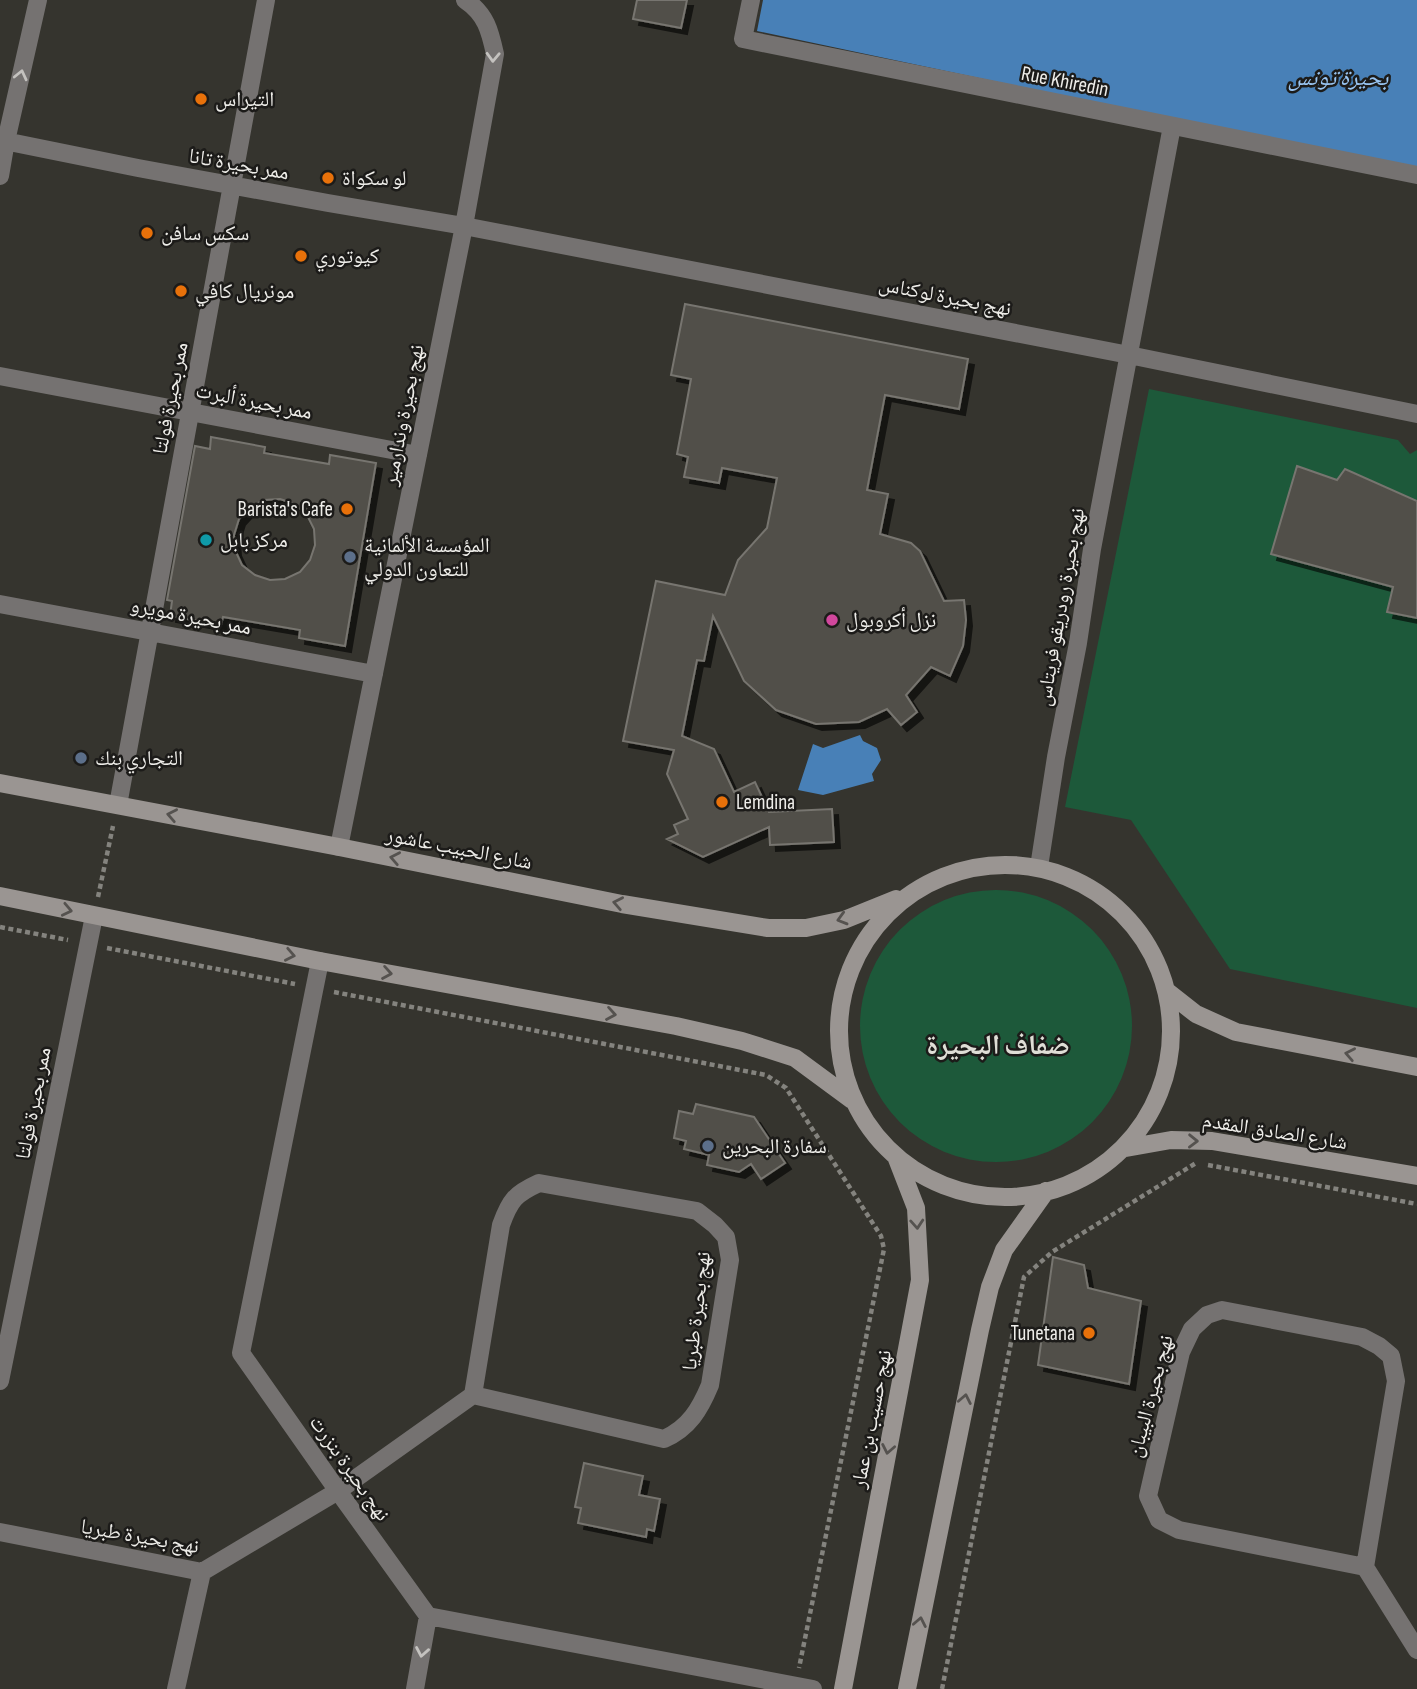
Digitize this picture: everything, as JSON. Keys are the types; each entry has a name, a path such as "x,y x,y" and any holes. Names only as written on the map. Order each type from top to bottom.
{"main road":[{"name":"شارع الحبيب عاشور","path":"0,783 622,904 768,928 806,928 844,920 970,867 1039,867"},
{"path":"0,896 320,961 677,1026 742,1041 795,1058 852,1100 897,1160 949,1189 1008,1199 1067,1187 1126,1148 1158,1102 1172,1048 1168,992 1142,935 1097,891 1039,867"},
{"path":"852,1100 839,1056 838,1011 850,966 873,927 906,895"},
{"path":"1168,992 1196,1014 1236,1032 1417,1067"},
{"name":"شارع الصادق المقدم","path":"1126,1148 1171,1140 1212,1141 1417,1176"},
{"name":"نهج حسيب بن عمار","path":"843,1689 920,1280 916,1208 897,1160"},
{"path":"907,1689 990,1287 1004,1250 1046,1191"}],"street":[{"path":"0,176 3,141 38,0"},
{"name":"ممر بحيرة فولتا","path":"118,805 266,0"},
{"name":"نهج بحيرة وندارمير","path":"339,847 464,226 495,54 490,29 475,7 465,0"},
{"name":"Rue Khiredin","path":"751,0 743,39 1417,175"},
{"name":"نهج بحيرة رودريقو فريتاس","path":"1039,867 1092,549 1172,126"},
{"name":"ممر بحيرة تانا","path":"3,141 233,186 464,226"},
{"name":"نهج بحيرة لوكناس","path":"464,226 1129,355 1417,414"},
{"name":"ممر بحيرة ألبرت","path":"0,376 418,454"},
{"name":"ممر بحيرة مويرو","path":"0,604 374,674"},
{"name":"ممر بحيرة فولتا","path":"0,1381 94,916"},
{"name":"نهج بحيرة بنزرت","path":"320,961 241,1353 428,1616"},
{"name":"نهج بحيرة طبريا","path":"0,1532 202,1572 338,1491 473,1395 502,1225 508,1207 521,1191 539,1183 697,1211 726,1237 730,1260 710,1385 688,1425 677,1434 664,1439 473,1395"},
{"name":"نهج بحيرة البيبان","path":"1222,1310 1362,1337 1391,1356 1396,1381 1365,1567 1179,1530 1159,1520 1148,1496 1181,1352 1192,1329 1207,1315 1222,1310"},
{"path":"1365,1567 1417,1650"},
{"path":"176,1689 202,1572"},
{"path":"415,1689 428,1616 813,1689"}],"path":[{"path":"94,916 118,805"},
{"path":"942,1689 1024,1277 1052,1252 1197,1163 1417,1204"}],"green space":[{"path":"1149,389 1398,440 1410,454 1417,450 1417,1008 1230,969 1131,820 1065,807"},
{"path":"996,890 1023,893 1048,900 1072,913 1092,930 1109,950 1122,974 1129,999 1132,1026 1129,1053 1122,1078 1109,1102 1092,1122 1072,1139 1048,1152 1023,1159 996,1162 969,1159 944,1152 920,1139 900,1122 883,1102 870,1078 863,1053 860,1026 863,999 870,974 883,950 900,930 920,913 944,900 969,893"}],"water":[{"name":"بحيرة تونس","path":"763,0 1417,0 1417,171 757,31"},
{"path":"860,735 863,741 877,748 881,760 872,774 874,781 823,795 798,790 813,744 823,748"}],"building":[{"path":"637,0 687,0 681,28 633,19"},
{"path":"685,304 968,359 959,409 885,395 867,490 888,494 880,534 911,543 920,551 944,601 964,600 966,620 963,646 950,676 931,667 906,695 917,712 901,725 887,709 859,722 816,724 776,710 744,681 713,616 704,661 697,660 682,736 714,749 734,792 755,782 769,812 832,809 834,842 770,845 769,827 703,857 667,839 678,834 674,825 688,819 667,774 674,750 623,741 656,581 725,595 738,560 767,528 777,478 722,468 719,483 684,477 688,457 677,454 691,379 671,375"},
{"name":"مركز بابل","path":"211,437 265,447 264,453 329,464 330,455 376,463 345,646 299,638 300,630 223,617 221,625 170,616 172,601 167,600 195,446 210,449","holes":["280,499 295,504 307,515 314,529 315,545 310,560 300,572 285,579 270,580 255,575 242,565 235,550 234,535 239,519 250,507 264,500"]},
{"path":"1297,466 1337,480 1345,469 1417,501 1417,618 1387,612 1393,587 1271,554"},
{"path":"696,1104 754,1117 785,1163 761,1179 751,1164 739,1172 707,1165 709,1155 684,1149 686,1141 674,1138 679,1111 693,1114"},
{"name":"Tunetana","path":"1053,1257 1084,1265 1088,1288 1141,1301 1129,1384 1038,1365"},
{"path":"584,1463 643,1476 639,1495 660,1499 654,1531 647,1529 646,1537 578,1523 581,1508 575,1507"}],"place":[{"name":"التيراس","path":"201,99"},
{"name":"لو سكواة","path":"328,178"},
{"name":"سكس سافن","path":"147,233"},
{"name":"كيوتوري","path":"301,256"},
{"name":"مونريال كافي","path":"181,291"},
{"name":"Barista's Cafe","path":"347,509"},
{"name":"مركز بابل","path":"206,540"},
{"name":"المؤسسة الألمانية للتعاون الدولي","path":"350,557"},
{"name":"نزل أكروبول","path":"832,620"},
{"name":"التجاري بنك","path":"81,758"},
{"name":"Lemdina","path":"722,802"},
{"name":"سفارة البحرين","path":"708,1146"},
{"name":"Tunetana","path":"1089,1333"}],"district":[{"name":"ضفاف البحيرة","path":"998,1044"}]}
